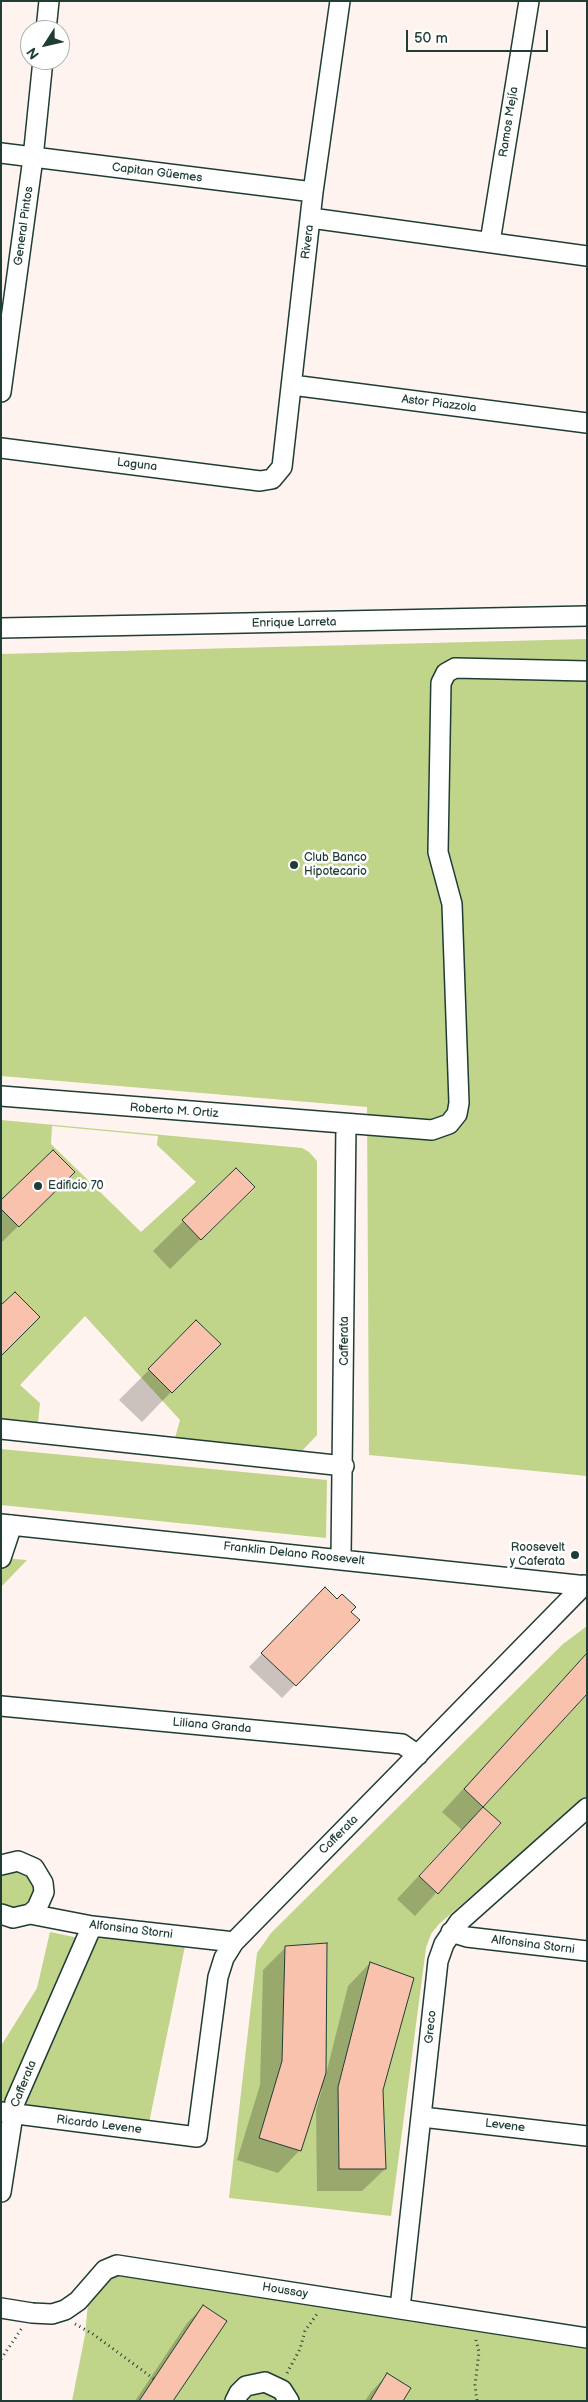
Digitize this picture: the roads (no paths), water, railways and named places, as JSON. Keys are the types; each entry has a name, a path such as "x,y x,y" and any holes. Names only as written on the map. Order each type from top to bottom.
{"street":[{"path":"47,20 49,1"},
{"name":"Rivera","path":"272,479 282,467 313,192 340,1"},
{"name":"Ramos Mejía","path":"490,242 529,1"},
{"name":"General Pintos","path":"1,392 33,158 42,70"},
{"name":"Capitan Güemes","path":"1,153 313,192"},
{"path":"310,218 587,256"},
{"name":"Astor Piazzola","path":"292,385 587,422"},
{"name":"Laguna","path":"1,448 260,481 272,479"},
{"name":"Enrique Larreta","path":"1,628 587,616"},
{"name":"Roberto M. Ortiz","path":"1,1096 432,1130 449,1124 457,1114 459,1103 452,904 438,852 441,683 446,673 455,668 587,671"},
{"name":"Cafferata","path":"341,1558 344,1466 346,1124"},
{"path":"1,1429 344,1466"},
{"path":"1,1558 7,1525"},
{"name":"Franklin Delano Roosevelt","path":"7,1525 341,1558 585,1586"},
{"name":"Cafferata","path":"197,2137 218,1977 224,1958 234,1942 585,1586"},
{"name":"Liliana Granda","path":"1,1706 402,1744 418,1755"},
{"name":"Greco","path":"400,2308 438,1961 451,1932 459,1922 587,1808"},
{"path":"1,1865 18,1861 27,1864 40,1875 43,1883 42,1901 30,1914"},
{"name":"Alfonsina Storni","path":"1,1914 13,1918 30,1914 92,1926 234,1942"},
{"name":"Cafferata","path":"1,2192 7,2113 15,2102 92,1926"},
{"name":"Alfonsina Storni","path":"451,1932 467,1937 587,1951"},
{"name":"Ricardo Levene","path":"7,2113 197,2137"},
{"name":"Levene","path":"422,2117 587,2136"},
{"name":"Houssay","path":"1,2308 52,2314 65,2310 78,2301 105,2270 118,2265 587,2338"},
{"path":"235,2401 239,2393 246,2386 255,2382 274,2384 282,2390 289,2401"}],"place":[{"name":"Club Banco Hipotecario","path":"294,865"},
{"name":"Edificio 70","path":"38,1186"},
{"name":"Roosevelt y Caferata","path":"575,1555"}]}
